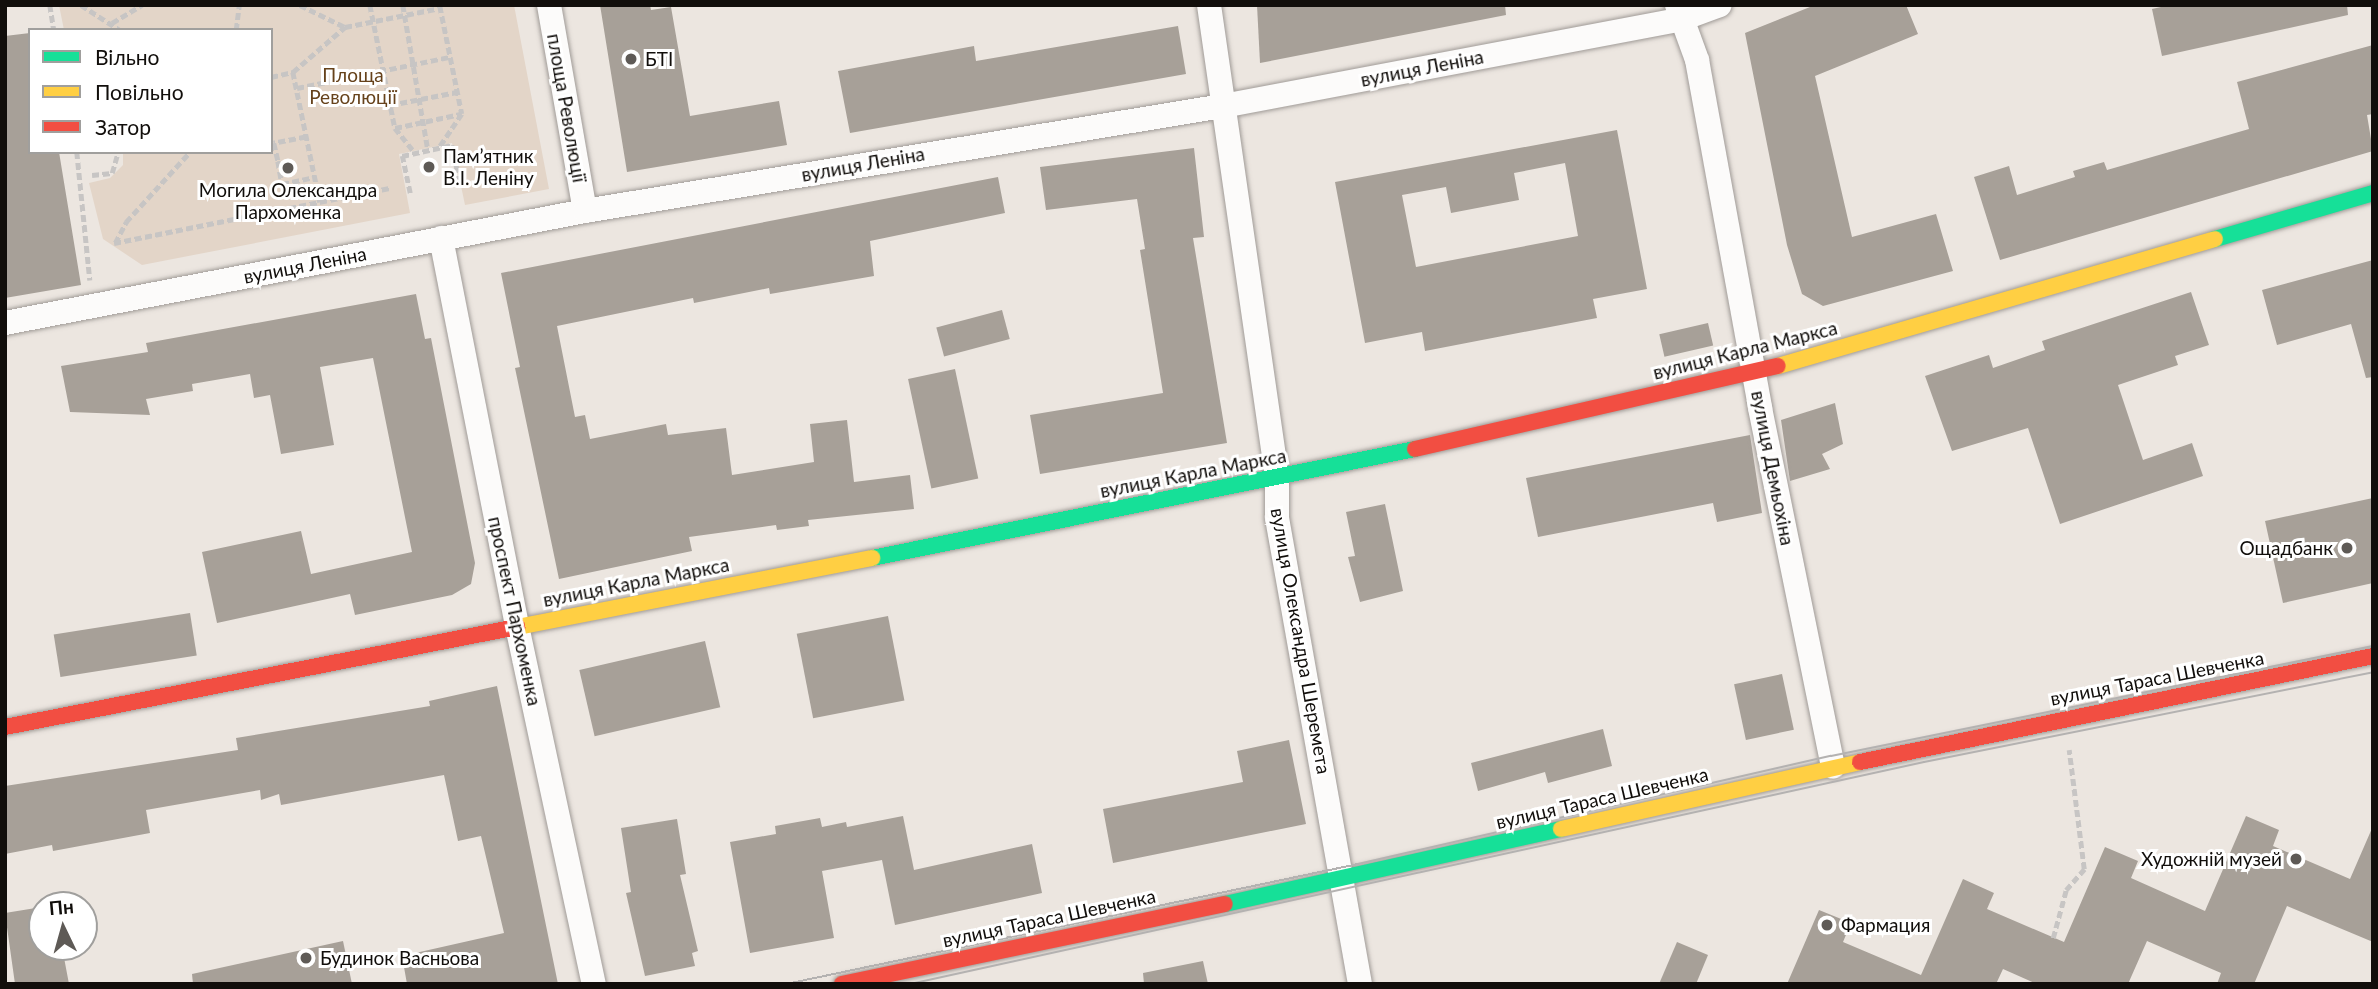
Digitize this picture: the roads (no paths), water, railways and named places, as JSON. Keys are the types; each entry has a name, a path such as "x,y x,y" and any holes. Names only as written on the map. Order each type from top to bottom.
{"main road":[{"name":"вулиця Карла Маркса","path":"5,727 1277,477 1754,373 2373,194"},
{"name":"вулиця Тараса Шевченка","path":"842,984 918,975 1833,767 2373,656"}],"street":[{"name":"площа Революції","path":"549,5 585,211"},
{"name":"вулиця Олександра Шеремета","path":"1209,5 1277,477 1277,518 1360,984"},
{"name":"вулиця Леніна","path":"5,323 585,211 1223,106 1720,5"},
{"name":"вулиця Демьохіна","path":"1680,12 1697,60 1754,373 1833,767"},
{"name":"проспект Пархоменка","path":"441,238 517,626 594,984"}],"tram line":[{"path":"786,984 1358,864 1831,756 2373,646"},
{"path":"910,984 1924,762 2373,672"}],"place":[{"name":"БТІ","path":"631,59"},
{"name":"Пам’ятник В.І. Леніну","path":"429,167"},
{"name":"Могила Олександра Пархоменка","path":"288,168"},
{"name":"Ощадбанк","path":"2347,548"},
{"name":"Художній музей","path":"2296,859"},
{"name":"Фармация","path":"1827,925"},
{"name":"Будинок Васньова","path":"306,958"}],"park label":[{"name":"Площа Революції","path":"353,86"}]}
